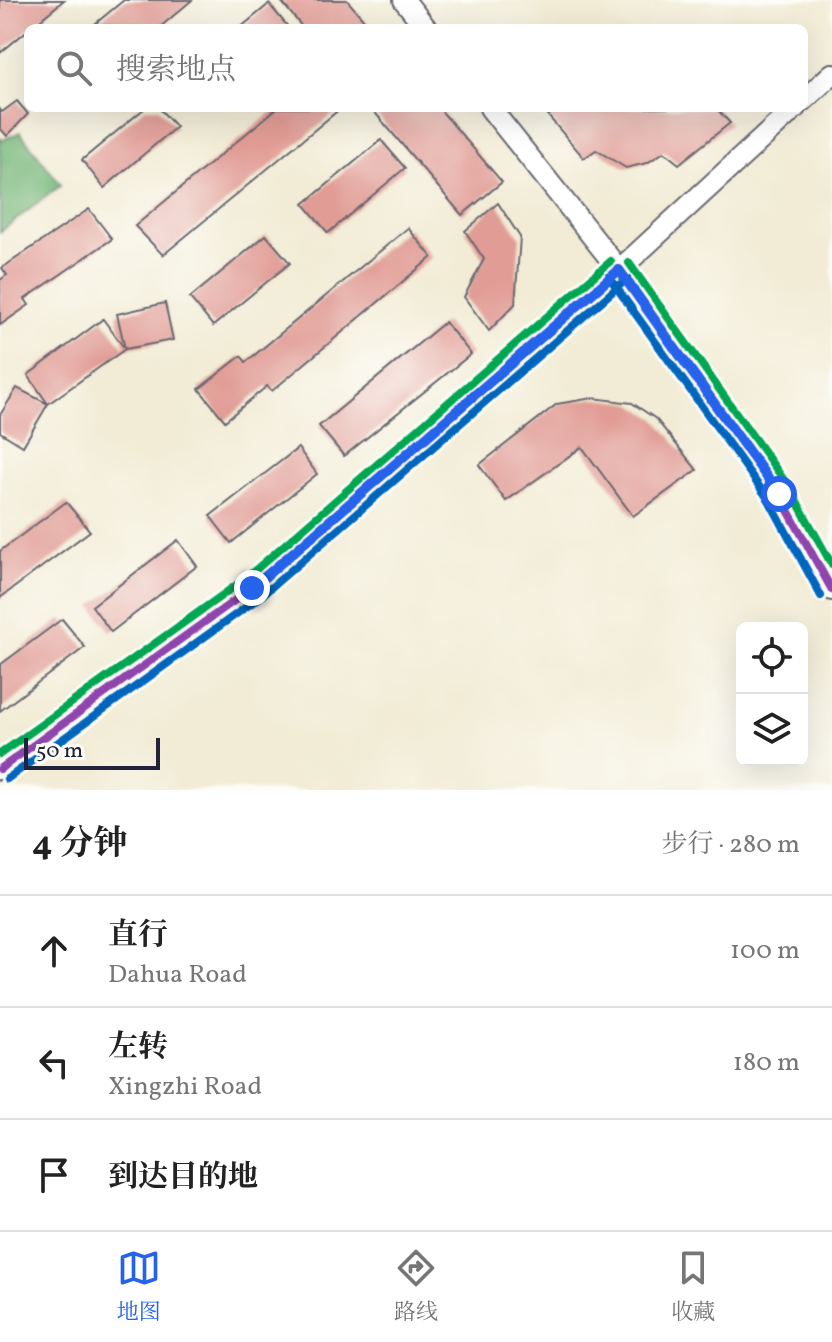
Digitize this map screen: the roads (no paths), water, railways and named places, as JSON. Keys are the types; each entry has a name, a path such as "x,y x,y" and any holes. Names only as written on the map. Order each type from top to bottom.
{"street":[{"path":"404,0 423,24"},
{"path":"808,96 832,74"},
{"path":"493,112 619,270 779,494 832,590"},
{"path":"0,769 252,588 619,270 791,112"}]}
